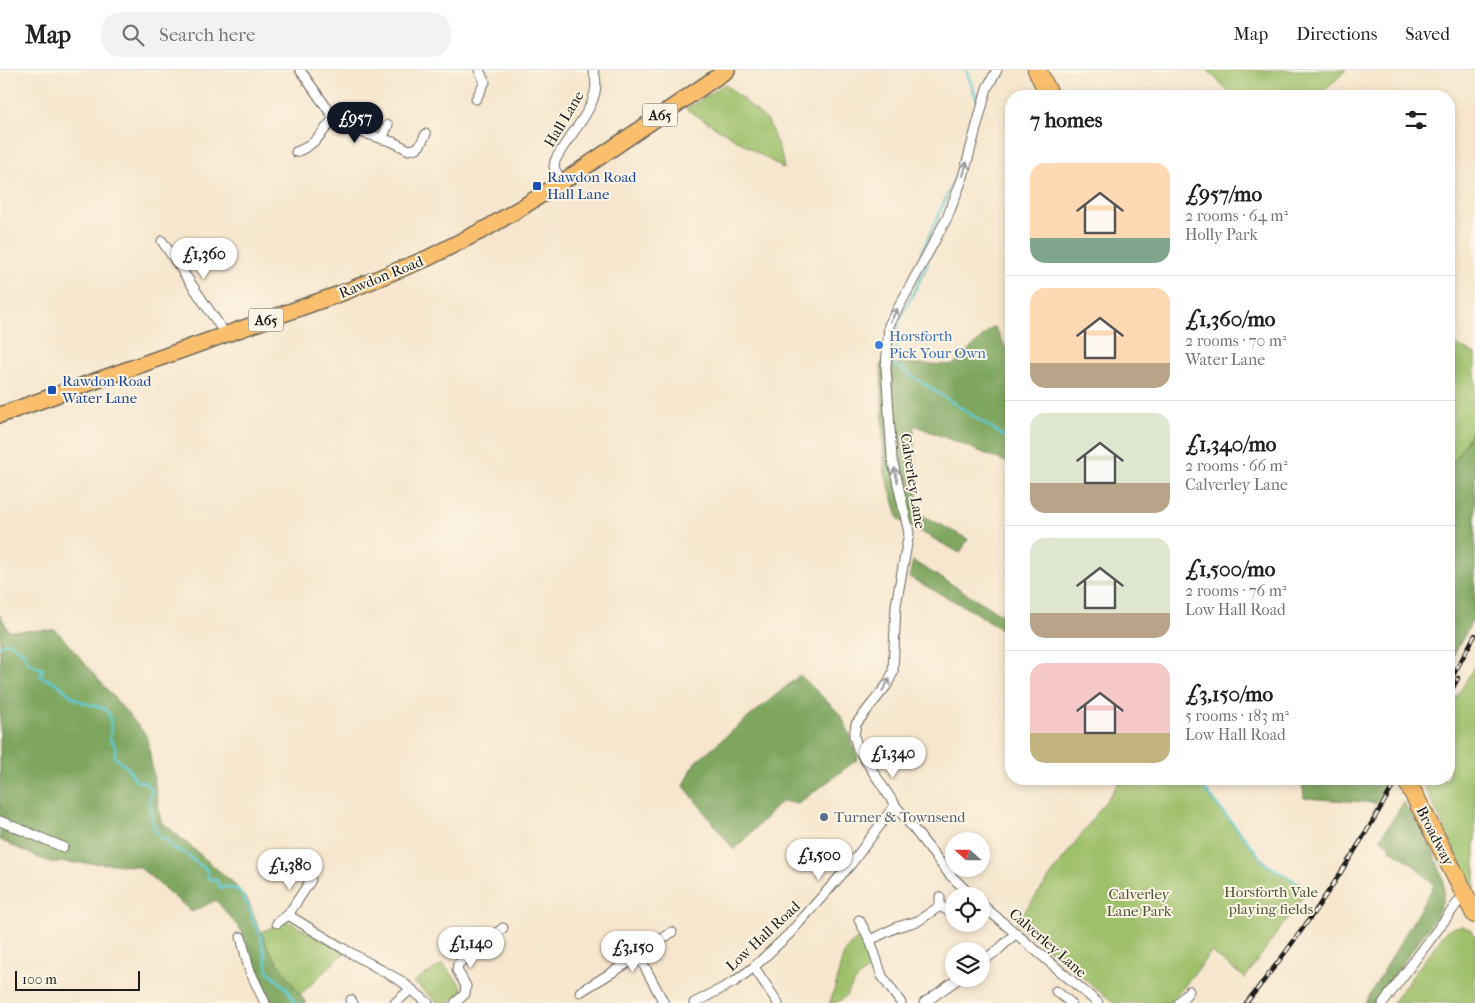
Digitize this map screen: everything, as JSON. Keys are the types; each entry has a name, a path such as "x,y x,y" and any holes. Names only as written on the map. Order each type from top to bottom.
{"highway":[{"path":"1037,70 1047,90"},
{"name":"Broadway","path":"1409,785 1475,914"}],"main road":[{"name":"Rawdon Road","path":"0,416 342,293 421,262 488,228 561,182 727,70"}],"street":[{"path":"300,70 334,118 354,130 413,150 420,145 426,134"},
{"path":"476,99 486,82 479,70"},
{"name":"Hall Lane","path":"561,182 554,167 555,161 584,117 594,96 597,84 593,70"},
{"name":"Calverley Lane","path":"963,887 950,875 895,805 858,748 854,736 856,724 887,685 893,672 896,605 909,533 892,458 886,368 889,326 947,218 963,177 987,88 997,70"},
{"path":"296,152 308,148 314,143 334,118"},
{"path":"382,139 388,125"},
{"path":"162,241 226,335"},
{"name":"Low Hall Road","path":"694,1003 734,982 754,967 789,934 845,871 895,805"},
{"path":"0,821 63,847"},
{"path":"277,923 288,915 311,880"},
{"path":"1383,1003 1464,894"},
{"path":"870,940 897,927 918,921 940,901 945,906"},
{"name":"Calverley Lane","path":"990,911 1098,1003"},
{"path":"288,915 401,981 428,1003"},
{"path":"860,920 870,940 882,976 901,1003"},
{"path":"455,1003 465,994 466,986 457,970 458,964 503,928"},
{"path":"580,992 639,956 672,932"},
{"path":"990,956 1016,933"},
{"path":"241,937 249,969 265,1003"},
{"path":"639,956 664,1003"},
{"path":"754,967 778,1003"},
{"path":"924,1003 947,987"},
{"path":"395,1003 411,990"},
{"path":"1056,991 1072,1003"},
{"path":"1180,1003 1188,991"}],"green space":[{"path":"1208,70 1346,70 1325,90 1226,90"},
{"path":"725,84 768,121 782,157 784,169 686,109"},
{"path":"994,326 1005,346 1005,462 914,425 918,513 968,539 960,553 899,520 884,470 881,363 953,365"},
{"path":"1455,345 1475,354 1475,427 1455,459"},
{"path":"1475,427 1475,616 1455,653 1455,459"},
{"path":"913,561 1005,616 1005,632 978,614 909,577"},
{"path":"0,615 9,631 56,630 147,736 161,821 233,883 248,901 267,947 306,1003 272,1003 241,930 216,900 192,912 139,867 114,864 48,862 0,840"},
{"path":"1475,665 1475,888 1460,862 1424,785 1455,785 1455,700"},
{"path":"800,675 841,715 858,759 798,804 782,801 734,850 684,786 695,762"},
{"name":"Calverley Lane Park","path":"1117,785 1201,785 1266,864 1308,889 1245,978 1211,952 1171,1003 1114,1003 1016,923"},
{"path":"1303,785 1387,785 1376,803 1304,798"},
{"path":"1404,802 1434,853 1444,882 1443,900 1436,917 1374,1003 1365,1003 1434,885 1408,861 1390,850 1391,846 1380,839"},
{"path":"287,921 345,952 300,995 267,947 261,932"},
{"path":"1462,926 1472,930 1475,937 1475,1003 1392,1003 1447,930"},
{"path":"860,937 867,948 872,967 859,977 843,999 835,1003 829,1003 845,952"},
{"path":"443,964 462,986 462,992 449,1003 439,1003 413,982"}],"waterway":[{"path":"921,254 963,160 965,145 978,102 966,70"},
{"path":"928,263 898,324 894,364 1005,437"},
{"path":"0,646 8,642 24,653 29,664 43,669 40,676 58,684 76,699 104,708 110,717 110,739 115,746 115,757 128,768 136,781 145,782 152,791 149,799 154,828 161,838 167,839 173,847 206,869 209,879 215,879 221,888 227,887 239,890 251,911 254,923 261,936 268,971 287,989 295,1003"},
{"path":"1201,785 1266,864 1308,889"}],"railway":[{"path":"1455,672 1475,635"},
{"path":"1455,684 1458,678"},
{"path":"1246,1003 1287,950 1326,894 1393,785"}],"place":[{"name":"Rawdon Road Hall Lane","path":"537,186"},
{"name":"Horsforth Pick Your Own","path":"879,345"},
{"name":"Rawdon Road Water Lane","path":"52,390"},
{"name":"Turner & Townsend","path":"824,817"}],"park label":[{"name":"Horsforth Vale playing fields","path":"1271,900"}]}
